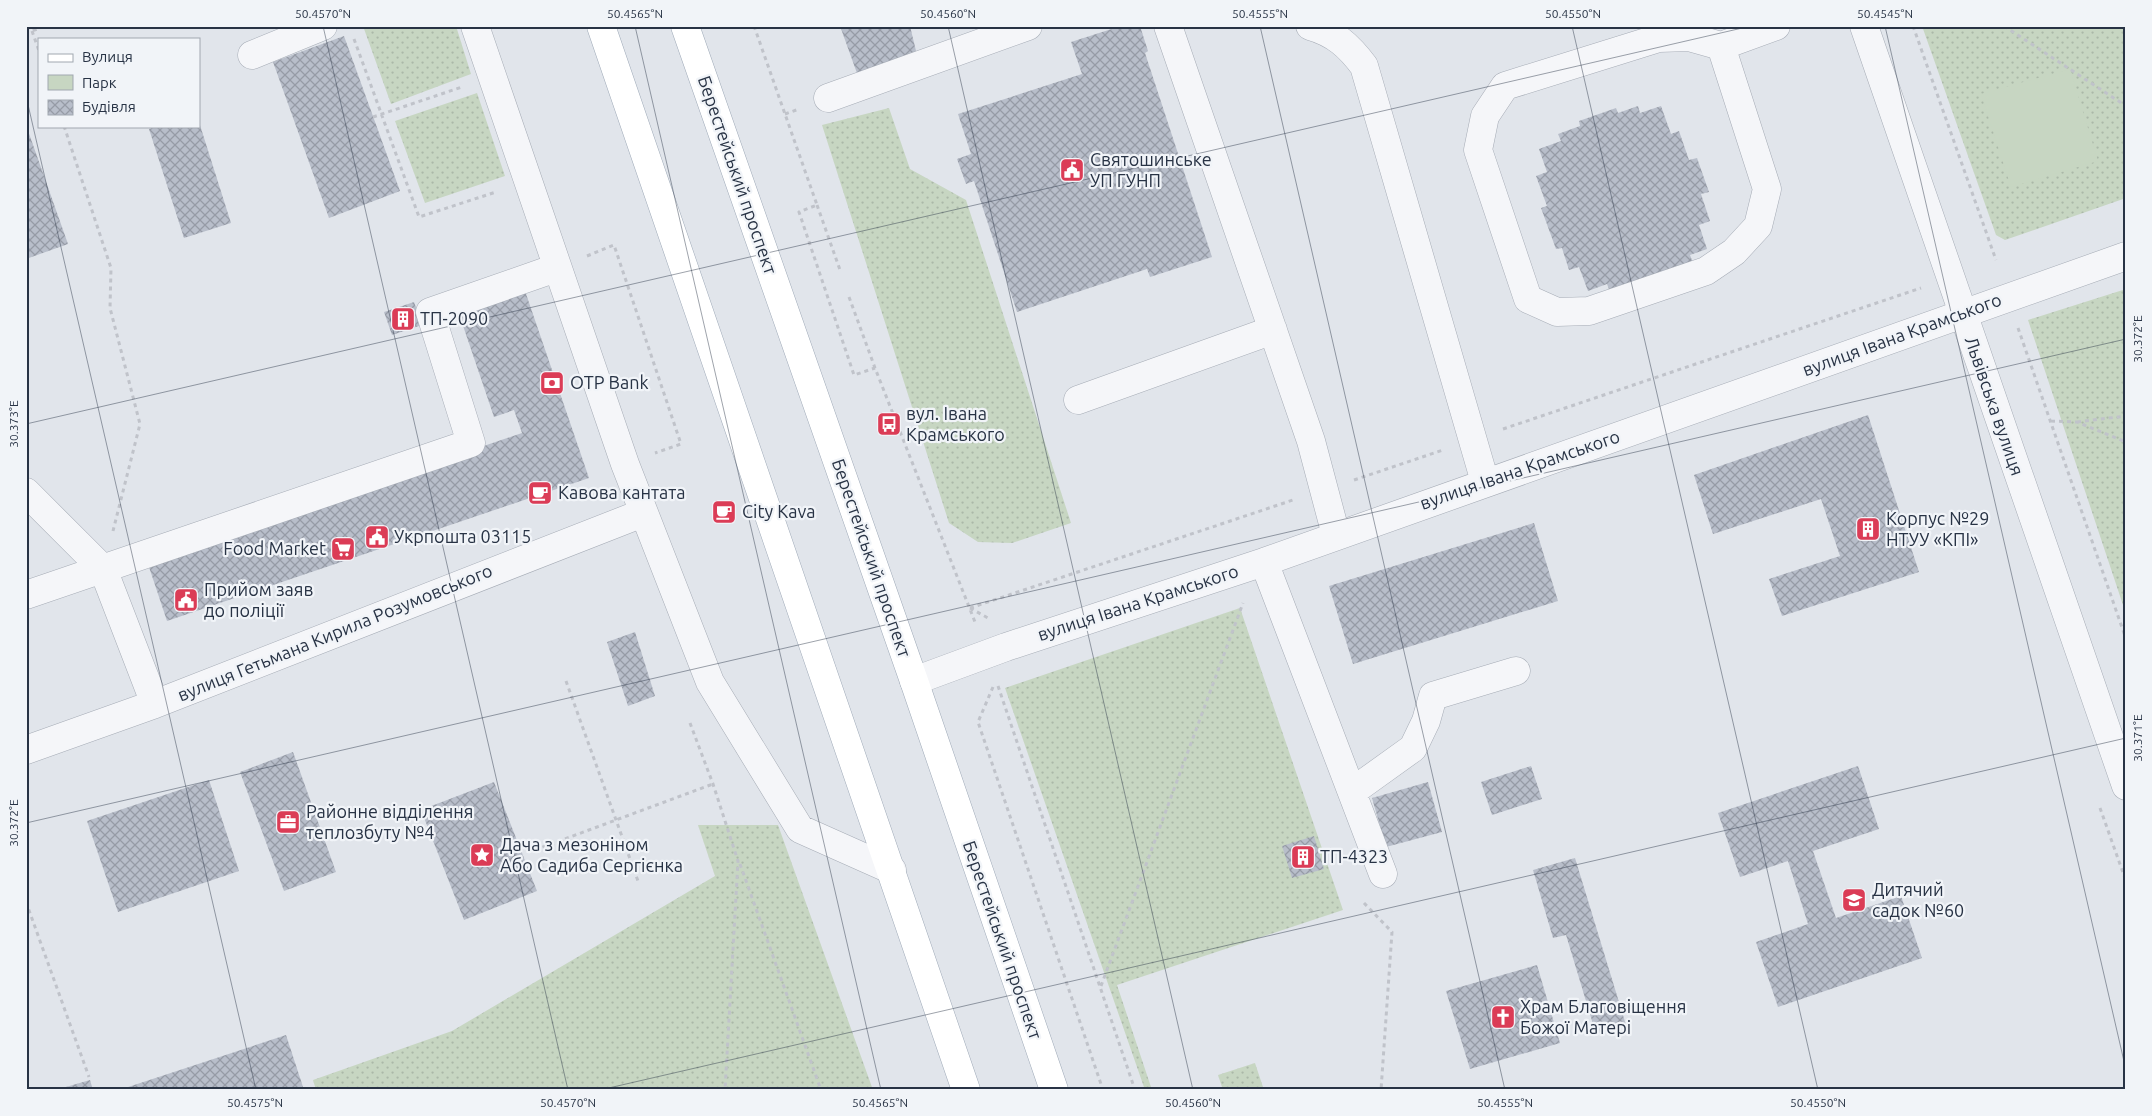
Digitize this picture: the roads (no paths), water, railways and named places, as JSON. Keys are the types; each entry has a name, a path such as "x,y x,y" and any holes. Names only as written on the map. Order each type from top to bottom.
{"main road":[{"path":"601,26 966,1090"},
{"name":"Берестейський проспект","path":"685,26 914,681 1054,1090"}],"street":[{"path":"252,55 323,26"},
{"path":"476,26 556,268 643,513 710,682 800,828 892,870"},
{"path":"828,98 1028,26"},
{"path":"1168,26 1311,441 1336,534"},
{"path":"1310,26 1325,30 1350,47 1364,66 1485,482"},
{"path":"1721,46 1767,189 1758,226 1734,252 1706,271 1589,311 1557,312 1528,299 1478,150 1485,116 1505,86 1659,38 1689,37 1721,46 1776,26"},
{"name":"Львівська вулиця","path":"1864,26 2126,786"},
{"name":"вулиця Івана Крамського","path":"914,681 1006,647 1264,562 1336,534 2126,256"},
{"path":"26,595 471,443 430,312 556,268"},
{"path":"1078,400 1273,330"},
{"path":"26,492 103,569 156,704"},
{"name":"вулиця Гетьмана Кирила Розумовського","path":"26,750 156,704 643,513"},
{"path":"1264,562 1353,791 1383,874"},
{"path":"1353,791 1413,748 1426,721 1433,696 1516,671"}],"place":[{"name":"Святошинське УП ГУНП","path":"1072,170"},
{"name":"ТП-2090","path":"403,319"},
{"name":"OTP Bank","path":"552,383"},
{"name":"вул. Івана Крамського","path":"889,424"},
{"name":"Кавова кантата","path":"540,493"},
{"name":"City Kava","path":"724,512"},
{"name":"Корпус №29 НТУУ «КПІ»","path":"1868,529"},
{"name":"Укрпошта 03115","path":"377,537"},
{"name":"Food Market","path":"343,549"},
{"name":"Прийом заяв до поліції","path":"186,600"},
{"name":"Районне відділення теплозбуту №4","path":"288,822"},
{"name":"Дача з мезоніном Або Садиба Сергієнка","path":"482,855"},
{"name":"ТП-4323","path":"1303,857"},
{"name":"Дитячий садок №60","path":"1854,900"},
{"name":"Храм Благовіщення Божої Матері","path":"1503,1017"}]}
